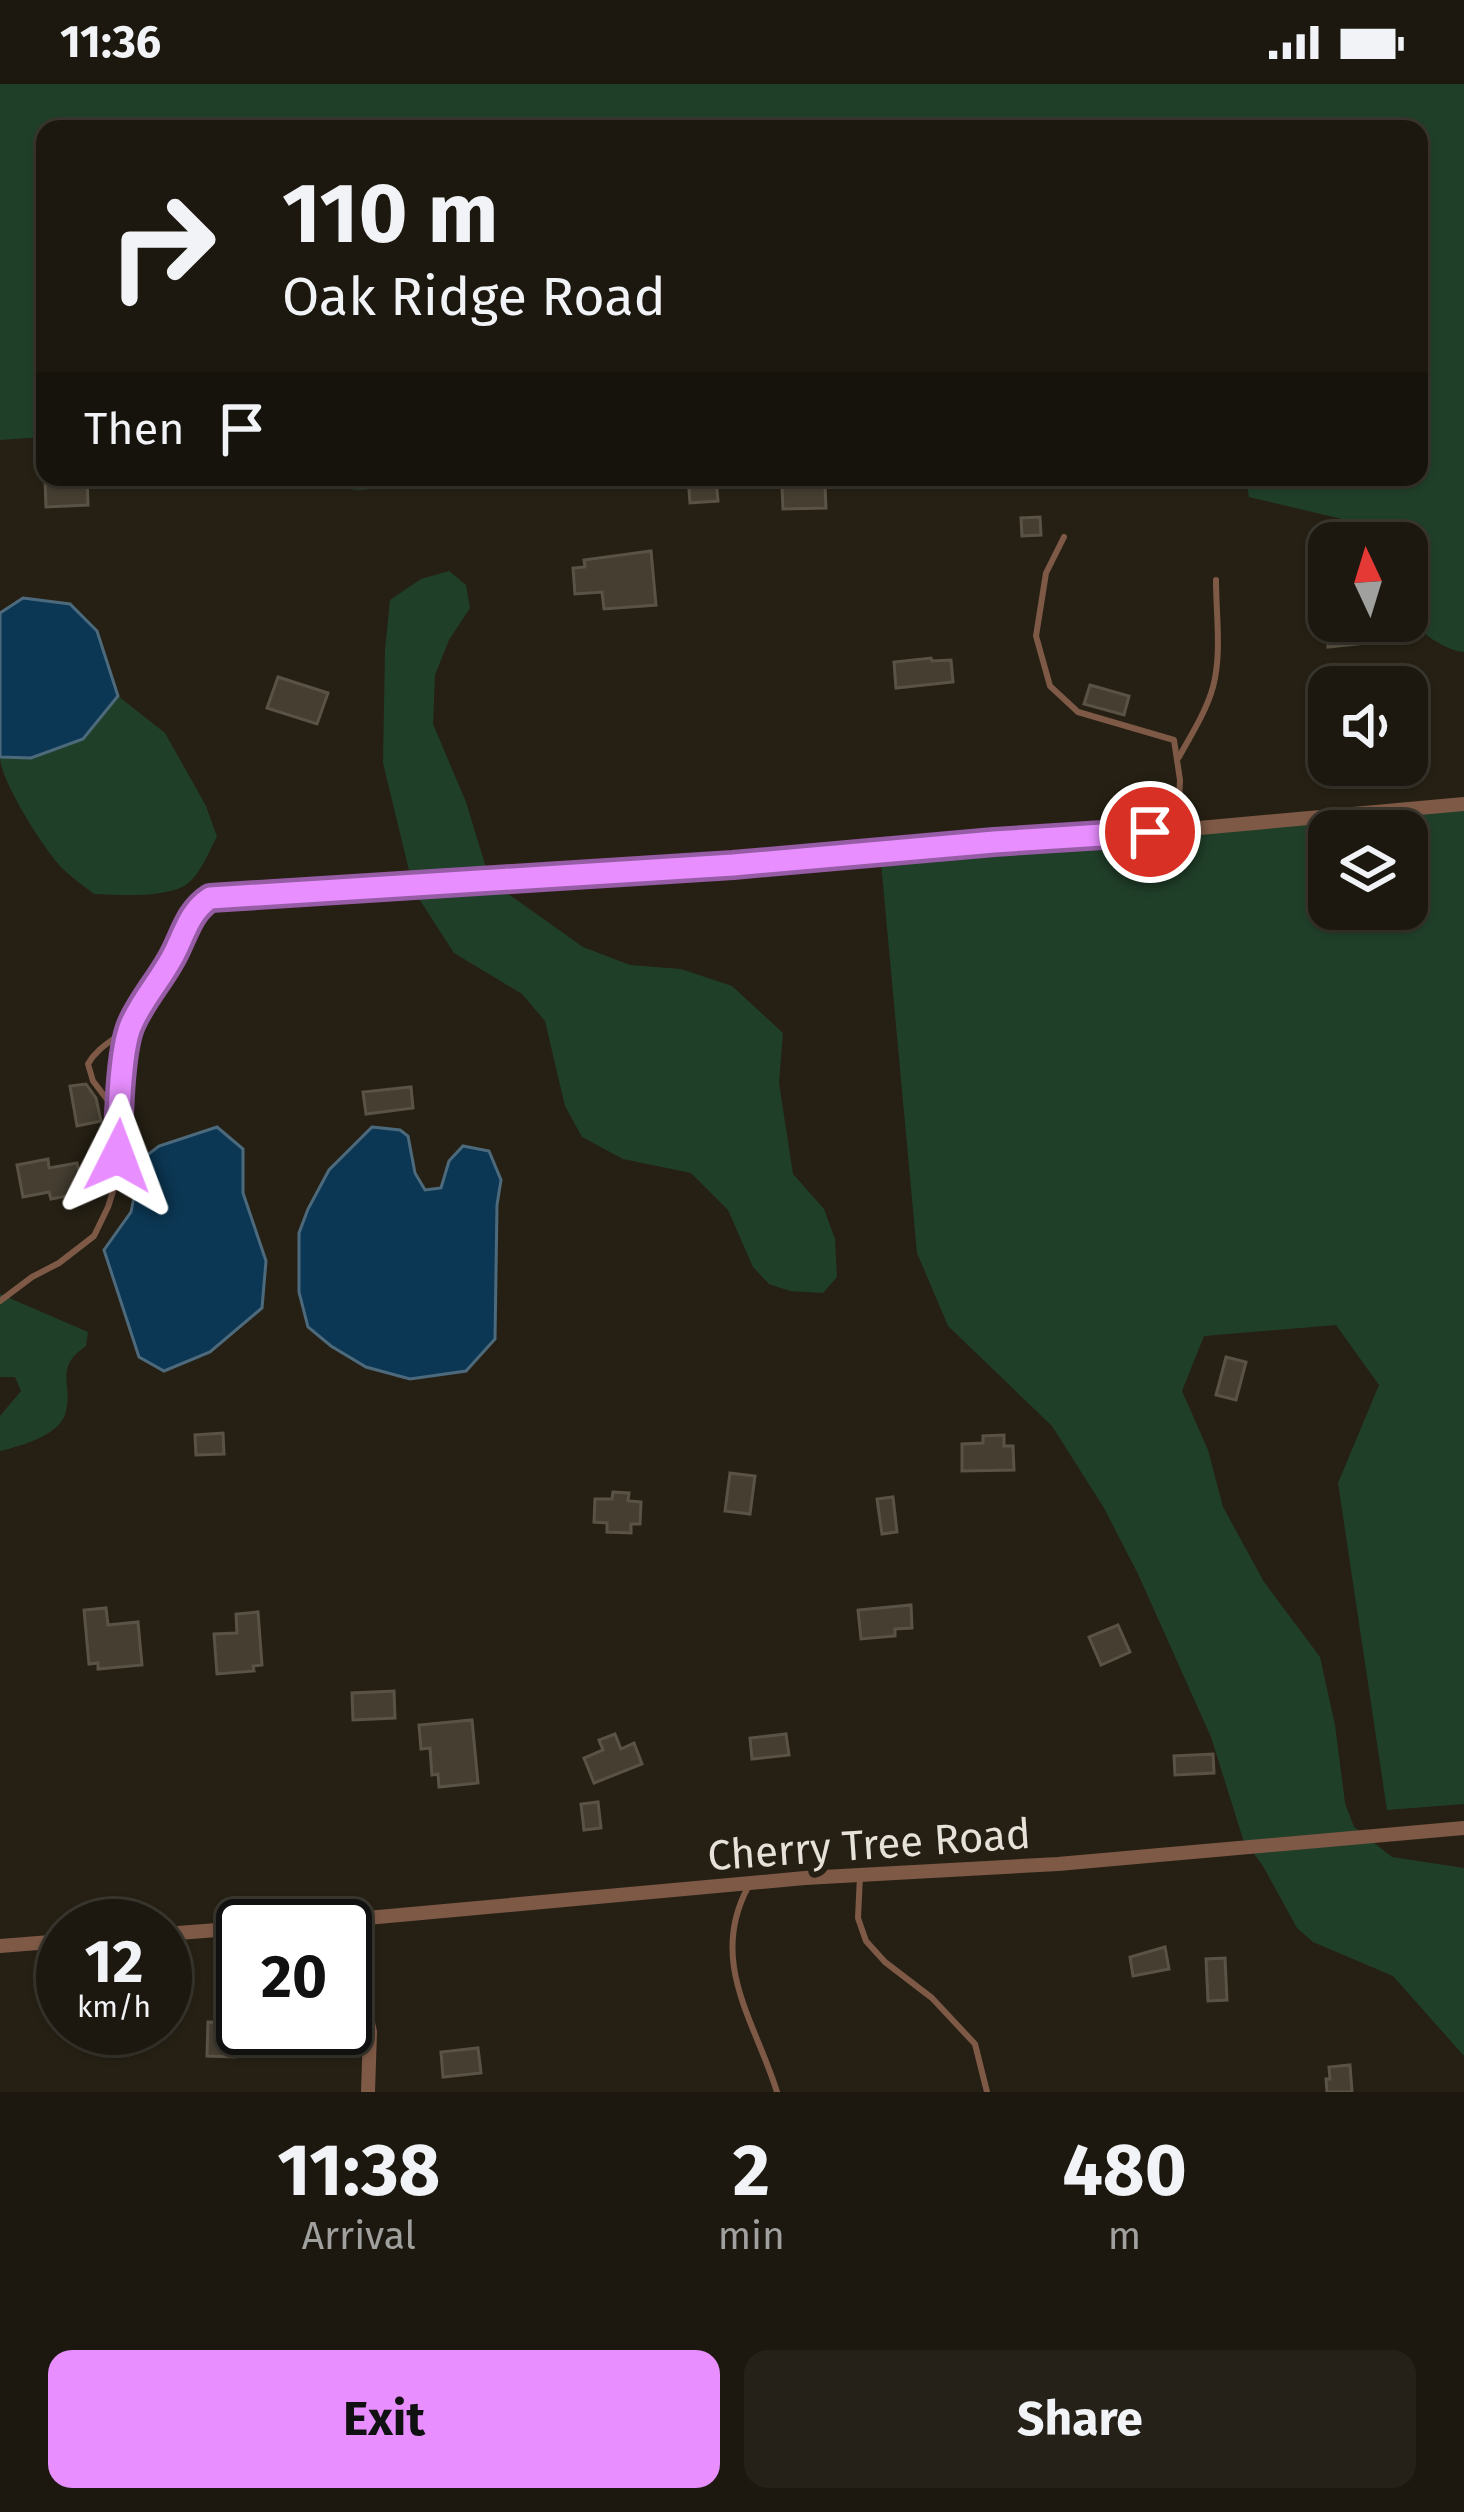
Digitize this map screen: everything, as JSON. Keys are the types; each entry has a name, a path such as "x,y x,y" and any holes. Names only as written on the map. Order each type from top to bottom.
{"street":[{"path":"226,897 733,865 1464,804"},
{"name":"Cherry Tree Road","path":"372,1919 750,1883 1058,1864 1464,1828"},
{"path":"0,1946 36,1943"},
{"path":"368,2092 369,2055"}],"lane":[{"path":"1064,537 1046,573 1036,636 1050,686 1078,712 1174,740 1180,780 1178,830"},
{"path":"1177,760 1213,687 1218,660 1216,580"},
{"path":"0,1301 94,1237 116,1182 131,1024 199,905 226,897"},
{"path":"118,1123 88,1064 131,1024"},
{"path":"860,1875 858,1918 866,1941 932,1998 975,2044 987,2092"},
{"path":"750,1883 733,1929 733,1964 739,1997 776,2092"}],"green space":[{"path":"0,84 1464,84 1464,652 1428,636 1428,522 1355,522 1249,497 1247,486 1428,486 1428,120 36,120 36,438 0,440"},
{"path":"344,486 380,486 363,490"},
{"path":"449,571 466,585 470,608 449,640 435,675 433,724 466,802 490,881 583,947 630,965 681,969 732,986 783,1033 779,1083 793,1174 824,1209 835,1239 837,1277 823,1293 769,1284 753,1267 728,1210 691,1173 623,1159 582,1137 565,1106 545,1021 522,994 454,953 414,891 383,763 390,600 421,579"},
{"path":"118,696 165,733 206,806 217,837 194,877 175,890 94,894 63,869 46,847 2,768 0,757 31,758 83,739"},
{"path":"1464,807 1464,1804 1387,1810 1338,1483 1379,1385 1336,1325 1204,1336 1182,1391 1208,1450 1223,1507 1264,1582 1320,1657 1345,1803 1354,1827 1392,1857 1464,1868 1464,2056 1393,1976 1313,1942 1297,1928 1243,1839 1211,1737 1104,1508 1052,1426 948,1326 917,1253 880,852 1308,819 1308,930 1428,930 1425,810"},
{"path":"0,1294 88,1332 86,1346 67,1370 67,1404 61,1422 37,1439 0,1451 0,1416 21,1391 15,1377 0,1377"}],"water":[{"path":"23,598 70,604 97,631 118,696 83,739 31,758 0,757 0,613"},
{"path":"217,1127 243,1149 243,1193 266,1261 262,1308 210,1352 164,1371 139,1357 104,1250 131,1212 142,1159 159,1146"},
{"path":"372,1127 400,1130 408,1136 415,1173 425,1190 441,1188 449,1161 463,1146 489,1151 501,1180 495,1339 466,1371 410,1379 366,1367 308,1327 299,1292 299,1233 329,1170"}],"building":[{"path":"45,486 87,486 88,505 46,507"},
{"path":"689,486 717,486 718,501 690,503"},
{"path":"825,486 826,508 783,509 782,487"},
{"path":"1040,517 1041,535 1022,536 1021,518"},
{"path":"651,551 656,605 604,609 602,592 575,594 573,568 585,567 584,560"},
{"path":"1328,642 1367,642 1367,643 1328,647"},
{"path":"951,660 953,682 896,688 894,662"},
{"path":"278,677 328,693 317,724 267,708"},
{"path":"1090,685 1129,696 1124,715 1084,704"},
{"path":"86,1084 96,1098 101,1121 77,1126 70,1086"},
{"path":"411,1087 413,1108 366,1114 363,1092"},
{"path":"48,1159 49,1168 77,1163 83,1193 51,1199 49,1192 23,1197 17,1165"},
{"path":"1226,1357 1246,1362 1236,1400 1216,1395"},
{"path":"223,1433 224,1454 196,1455 195,1435"},
{"path":"1004,1435 1004,1446 1013,1446 1014,1470 962,1471 962,1444"},
{"path":"730,1473 755,1476 750,1514 725,1511"},
{"path":"613,1492 629,1493 628,1501 641,1502 640,1524 631,1524 631,1533 607,1532 607,1523 594,1522 595,1499 612,1499"},
{"path":"893,1497 897,1532 882,1534 877,1499"},
{"path":"911,1605 912,1628 895,1629 895,1636 861,1639 858,1610"},
{"path":"106,1608 108,1625 138,1622 142,1665 98,1669 98,1663 89,1664 84,1610"},
{"path":"258,1612 262,1665 253,1666 254,1671 217,1674 214,1634 237,1633 236,1614"},
{"path":"1118,1625 1130,1652 1101,1665 1089,1637"},
{"path":"394,1691 395,1718 353,1720 352,1693"},
{"path":"472,1720 478,1783 439,1787 438,1774 432,1775 430,1748 421,1749 419,1725"},
{"path":"615,1734 621,1749 634,1743 642,1764 594,1783 584,1758 603,1750 599,1740"},
{"path":"786,1734 789,1755 752,1759 750,1738"},
{"path":"1213,1754 1214,1773 1175,1775 1174,1756"},
{"path":"598,1802 601,1828 584,1830 581,1804"},
{"path":"1165,1947 1169,1969 1133,1976 1130,1957"},
{"path":"1225,1958 1227,2000 1208,2001 1206,1959"},
{"path":"208,2022 216,2022 216,2055 235,2057 207,2056"},
{"path":"478,2048 481,2073 443,2077 441,2052"},
{"path":"1350,2065 1352,2092 1327,2092 1329,2067"}],"route":[{"path":"118,1156 131,1024 190,919 210,898 733,865 1150,832"}]}
